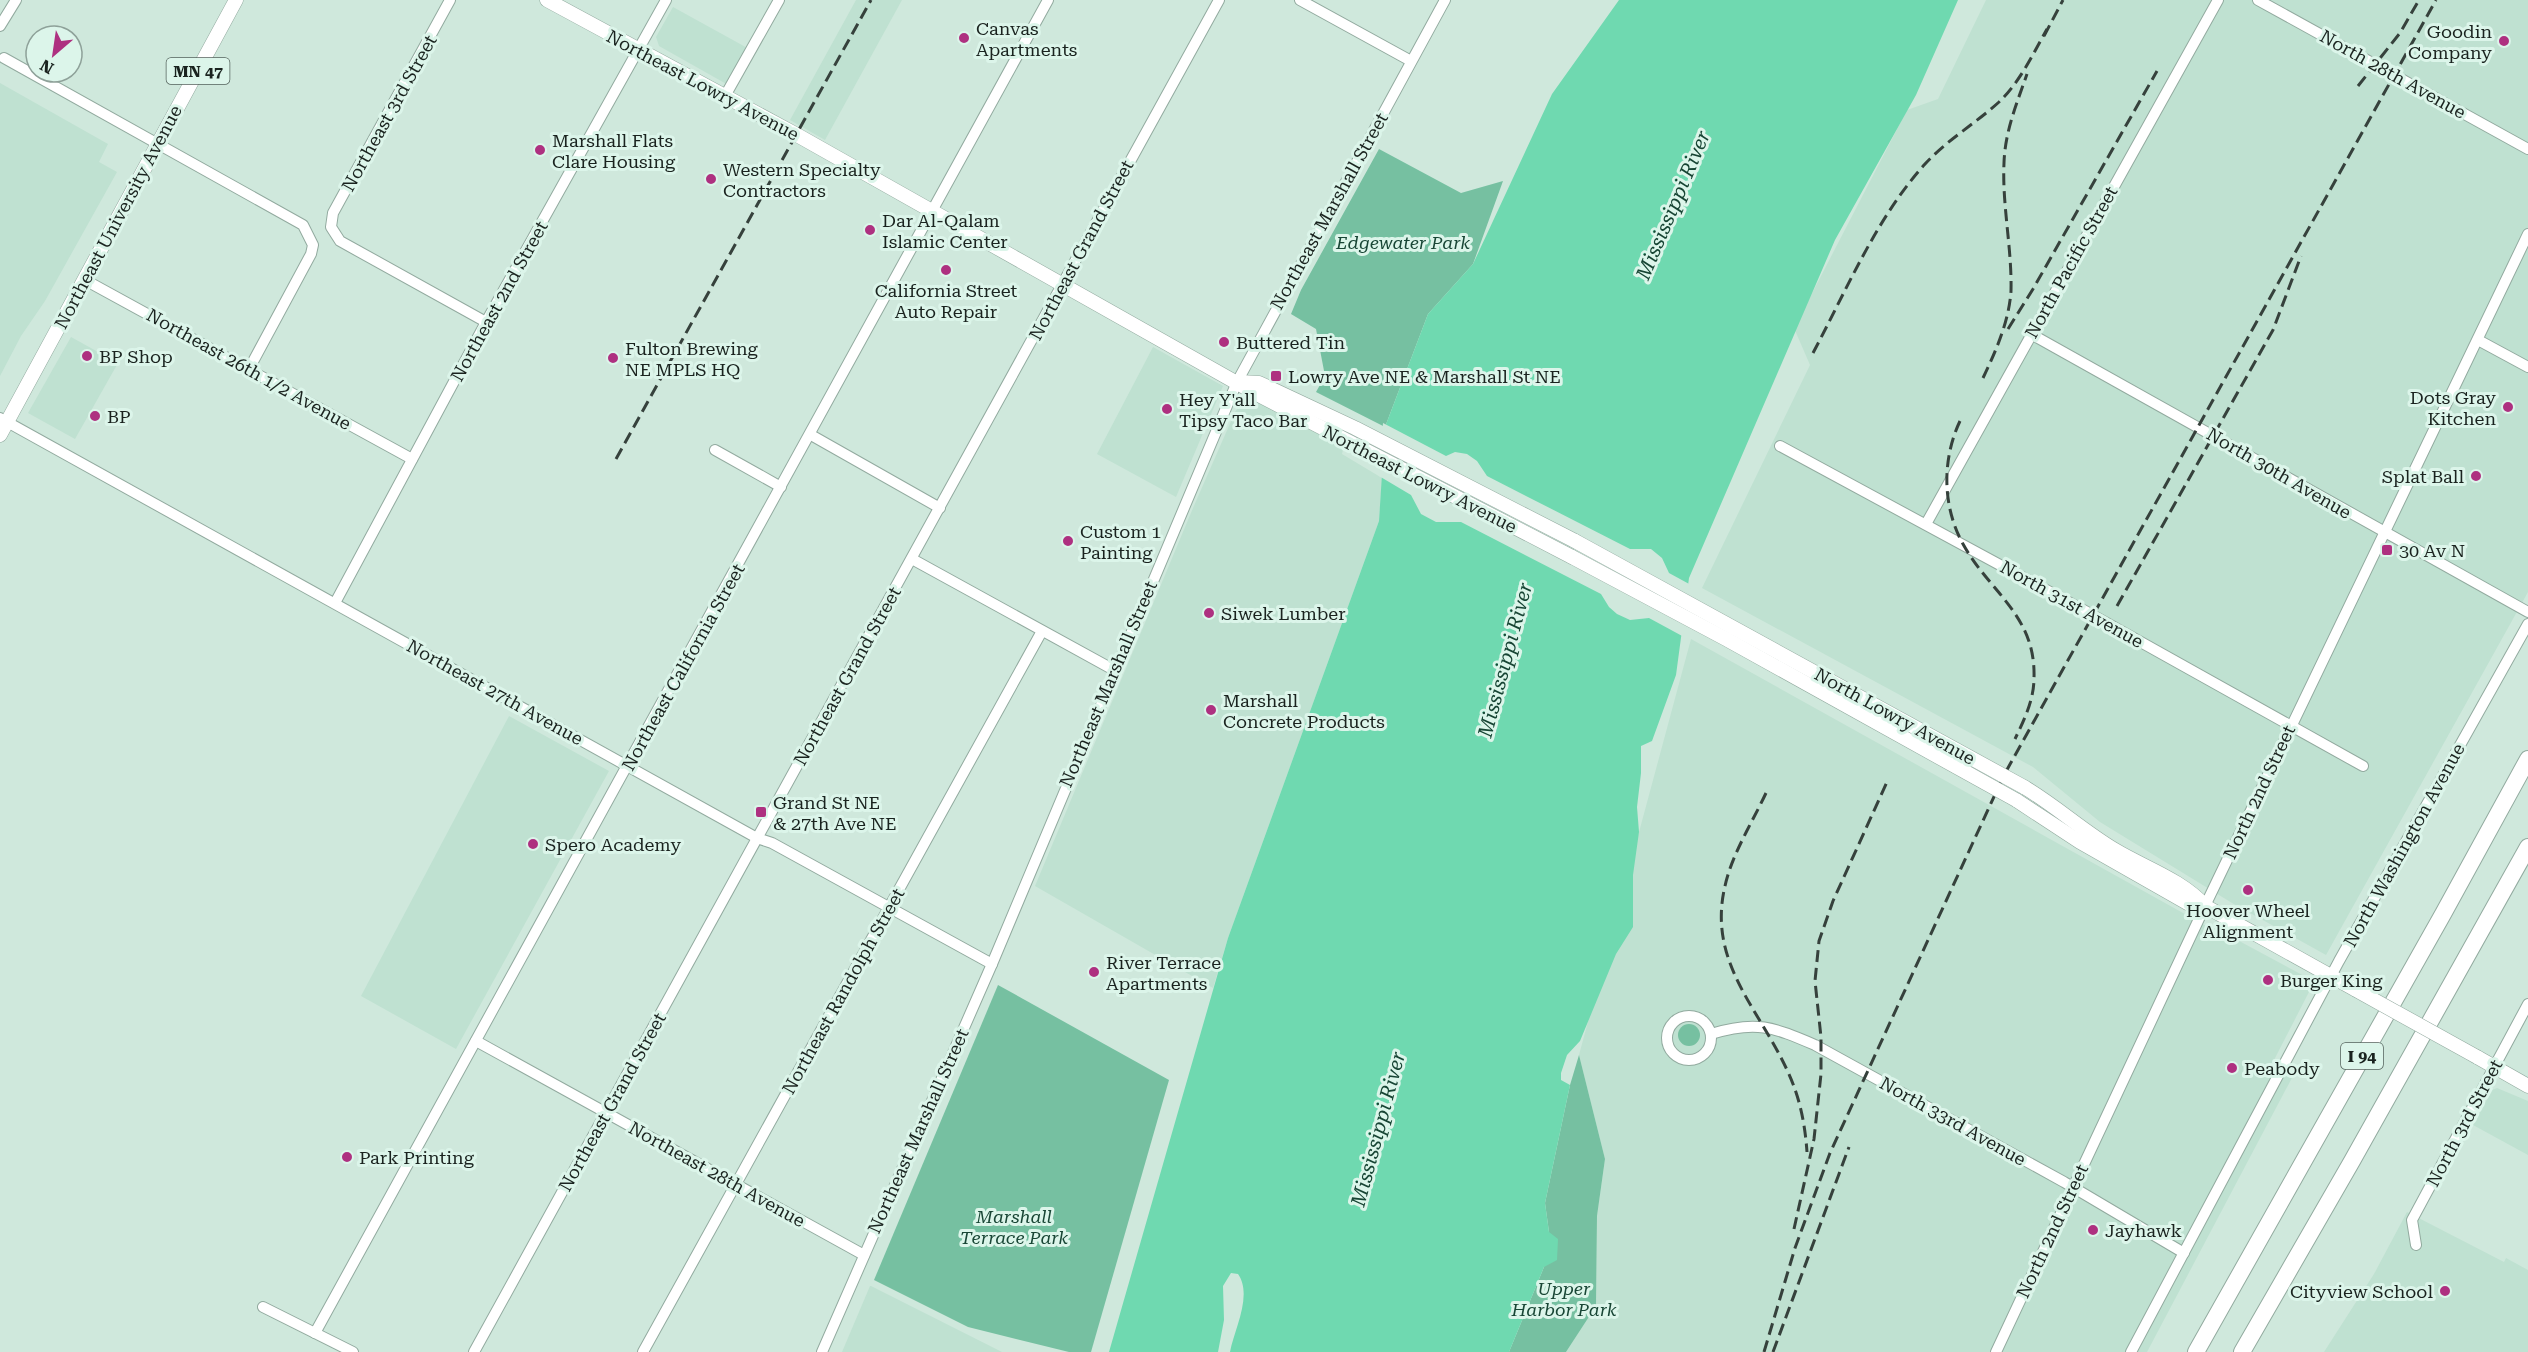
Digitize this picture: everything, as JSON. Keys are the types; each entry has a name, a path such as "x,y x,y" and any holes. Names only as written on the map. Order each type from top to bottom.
{"highway":[{"name":"I 94","path":"2196,1352 2528,759"},
{"name":"I 94","path":"2242,1352 2528,847"}],"main road":[{"name":"Northeast University Avenue","path":"0,435 3,420 85,280 236,0"},
{"name":"Northeast Lowry Avenue","path":"547,0 725,96 1348,443 1572,557"},
{"name":"Northeast Lowry Avenue","path":"1236,382 1259,383 1355,428 1575,541"},
{"name":"North Lowry Avenue","path":"1575,541 2024,787 2058,807 2114,849 2194,893 2205,906 2528,1086"},
{"name":"North Lowry Avenue","path":"1572,557 1726,639 2016,800 2080,843 2189,904 2205,906"}],"street":[{"path":"0,26 16,0"},
{"name":"Northeast 3rd Street","path":"450,0 333,213 331,227 340,241 486,322"},
{"name":"Northeast 2nd Street","path":"334,603 486,322 666,0"},
{"path":"725,96 779,0"},
{"name":"Northeast California Street","path":"315,1333 811,435 927,224 931,210 1048,0"},
{"name":"Northeast Grand Street","path":"474,1352 1220,0"},
{"path":"1300,0 1411,61"},
{"name":"Northeast Marshall Street","path":"822,1352 992,964 1236,382 1445,0"},
{"name":"North Pacific Street","path":"1926,524 2218,0"},
{"name":"North 28th Avenue","path":"2258,0 2528,149"},
{"path":"4,58 303,225 311,236 313,244 310,254 249,369"},
{"name":"North 2nd Street","path":"1996,1352 2205,906 2528,234"},
{"name":"Northeast 26th 1/2 Avenue","path":"85,280 412,459"},
{"name":"North 30th Avenue","path":"2031,334 2528,612"},
{"path":"2478,340 2528,367"},
{"name":"Northeast 27th Avenue","path":"3,420 757,838 772,843 992,964"},
{"path":"811,435 940,508"},
{"name":"North 31st Avenue","path":"1780,446 1926,524 2363,766"},
{"path":"715,450 782,487"},
{"path":"912,559 1114,670"},
{"name":"North Washington Avenue","path":"2131,1352 2332,976 2528,624"},
{"name":"Northeast Randolph Street","path":"644,1352 1042,631"},
{"name":"North 3rd Street","path":"2416,1245 2412,1220 2528,1004"},
{"path":"1683,1016 1698,1017 1704,1021 1711,1034 1709,1048 1699,1058 1692,1060 1677,1057 1672,1052 1667,1038 1671,1024 1683,1016"},
{"name":"North 33rd Avenue","path":"1711,1034 1731,1028 1761,1026 1776,1028 1805,1041 2184,1253"},
{"name":"Northeast 28th Avenue","path":"476,1041 864,1255"},
{"path":"263,1307 315,1333 336,1348 353,1352"}],"shaded area":[{"path":"856,0 902,0 825,140 790,120"},
{"path":"1986,0 2528,0 2528,592 2326,955 2232,903 2100,822 2033,767 1702,588 1810,365 1794,328 1907,110 1938,99"},
{"path":"673,7 751,50 730,86 659,46 656,37"},
{"path":"0,83 108,144 99,162 117,172 0,376"},
{"path":"71,337 118,363 75,439 28,413"},
{"path":"1153,347 1223,386 1176,497 1097,454"},
{"path":"1244,400 1255,400 1344,446 1342,454 1382,478 1379,521 1228,938 1213,988 1035,886 1193,508 1235,412"},
{"path":"1691,639 2210,928 2215,928 2308,978 2310,990 2273,1062 2294,1074 2147,1352 1566,1352 1596,1306 1597,1216 1605,1159 1579,1055"},
{"path":"509,716 609,771 456,1049 361,996"},
{"path":"2497,1088 2528,1101 2528,1155 2473,1125 2492,1090"},
{"name":"Cityview School","path":"2407,1212 2504,1262 2506,1258 2528,1270 2528,1352 2324,1352 2374,1274"},
{"path":"871,1286 1002,1352 842,1352"}],"green space":[{"name":"Edgewater Park","path":"1379,149 1461,193 1503,181 1473,264 1428,314 1385,427 1316,392 1325,376 1316,329 1291,314 1301,290"},
{"name":"Marshall Terrace Park","path":"998,985 1169,1080 1091,1352 1069,1352 968,1327 874,1280"},
{"path":"1689,1024 1697,1027 1700,1035 1697,1043 1689,1046 1681,1043 1678,1035 1681,1027"},
{"name":"Upper Harbor Park","path":"1579,1055 1605,1159 1597,1216 1596,1306 1566,1352 1509,1352 1544,1267 1549,1232 1545,1203 1570,1085"}],"water":[{"name":"Mississippi River","path":"1619,0 1958,0 1916,95 1835,240 1689,578 1676,675 1652,741 1641,746 1637,807 1639,832 1633,875 1633,927 1616,954 1580,1041 1567,1055 1561,1073 1561,1080 1570,1085 1545,1203 1549,1232 1558,1239 1557,1260 1544,1267 1509,1352 1230,1352 1241,1313 1244,1292 1238,1274 1231,1273 1223,1286 1224,1320 1218,1352 1109,1352 1228,938 1379,521 1385,427 1428,314 1473,264 1552,94"}],"pier":[{"path":"1383,423 1446,456 1455,452 1467,454 1477,461 1487,476 1630,549 1651,549 1662,558 1669,573 1691,585 1684,637 1649,618 1630,620 1617,614 1609,607 1601,594 1461,522 1436,522 1421,514 1411,495 1379,476"}],"railway":[{"path":"616,459 871,0"},
{"path":"2044,36 2063,0"},
{"path":"2358,86 2400,33 2419,0"},
{"path":"1764,1352 1795,1248 1830,1153 2004,775 2436,0"},
{"path":"1813,353 1864,254 1892,207 1934,155 2007,94 2026,67 2047,29"},
{"path":"2008,329 2157,71"},
{"path":"1983,378 2001,336 2010,302 2011,275 2004,195 2005,151 2012,117 2027,74"},
{"path":"2117,606 2273,330 2301,256"},
{"path":"1960,421 1950,451 1948,467 1948,498 1951,514 1963,544 2020,621 2028,637 2033,656 2032,694 2028,710 2015,739"},
{"path":"1794,1229 1814,1139 1821,1074 1821,1037 1815,981 1819,941 1833,901 1887,782"},
{"path":"1766,793 1737,850 1728,874 1721,913 1723,938 1729,961 1739,984 1776,1049 1796,1092 1805,1131 1807,1152"},
{"path":"1773,1352 1849,1147"}],"place":[{"name":"Canvas Apartments","path":"964,38"},
{"name":"Goodin Company","path":"2504,41"},
{"name":"Marshall Flats Clare Housing","path":"540,150"},
{"name":"Western Specialty Contractors","path":"711,179"},
{"name":"Dar Al-Qalam Islamic Center","path":"870,230"},
{"name":"California Street Auto Repair","path":"946,270"},
{"name":"Buttered Tin","path":"1224,342"},
{"name":"BP Shop","path":"87,356"},
{"name":"Fulton Brewing NE MPLS HQ","path":"613,358"},
{"name":"Lowry Ave NE & Marshall St NE","path":"1276,376"},
{"name":"Dots Gray Kitchen","path":"2508,407"},
{"name":"Hey Y'all Tipsy Taco Bar","path":"1167,409"},
{"name":"BP","path":"95,416"},
{"name":"Splat Ball","path":"2476,476"},
{"name":"Custom 1 Painting","path":"1068,541"},
{"name":"30 Av N","path":"2387,550"},
{"name":"Siwek Lumber","path":"1209,613"},
{"name":"Marshall Concrete Products","path":"1211,710"},
{"name":"Grand St NE & 27th Ave NE","path":"761,812"},
{"name":"Spero Academy","path":"533,844"},
{"name":"Hoover Wheel Alignment","path":"2248,890"},
{"name":"River Terrace Apartments","path":"1094,972"},
{"name":"Burger King","path":"2268,980"},
{"name":"Peabody","path":"2232,1068"},
{"name":"Park Printing","path":"347,1157"},
{"name":"Jayhawk","path":"2093,1230"},
{"name":"Cityview School","path":"2445,1291"}]}
